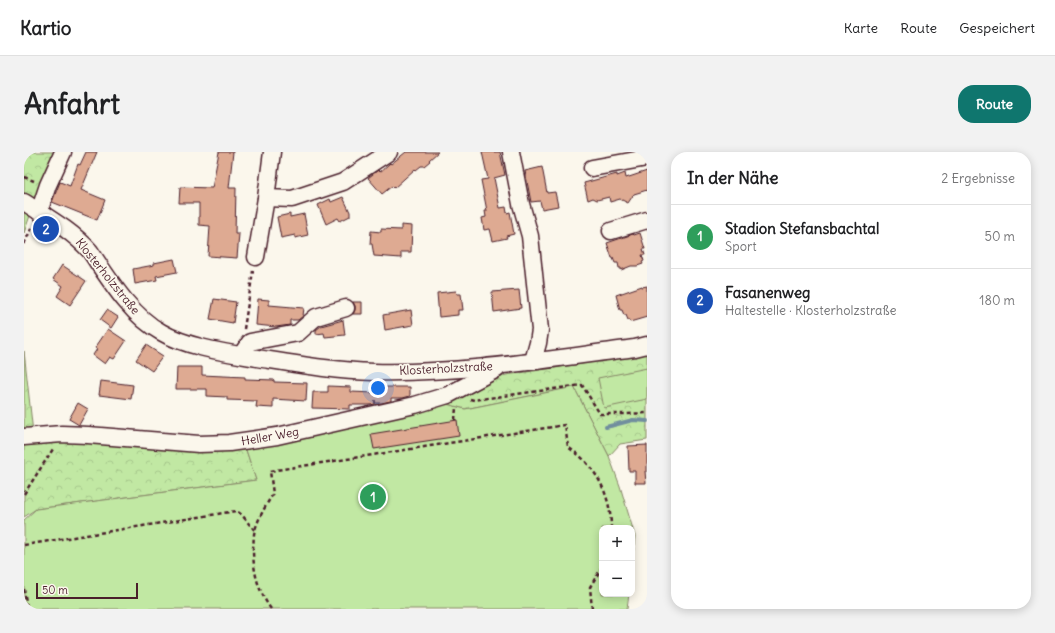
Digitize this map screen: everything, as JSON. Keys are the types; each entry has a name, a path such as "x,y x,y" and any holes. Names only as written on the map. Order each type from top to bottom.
{"street":[{"path":"30,206 48,186 63,152"},
{"path":"256,257 272,152"},
{"path":"266,198 292,199 343,182 389,152"},
{"path":"511,152 521,204 530,236 540,330 533,361"},
{"path":"592,168 647,158"},
{"name":"Klosterholzstraße","path":"30,206 73,234 84,244 127,303 143,320 160,332 199,346 241,355 314,367 373,372 447,370 504,365 635,348 647,345"},
{"path":"611,231 647,220"},
{"path":"241,355 250,342 298,333 316,317 346,308"},
{"name":"Heller Weg","path":"24,437 62,434 88,435 198,444 229,443 277,436 414,405 448,395 504,365"}],"path":[{"path":"24,244 30,206"},
{"path":"243,332 253,274"},
{"path":"448,395 474,400 582,385 600,414 647,413"},
{"path":"272,609 261,593 253,561 255,530 273,494 270,470 565,425 568,447 580,456 590,467 603,486 610,507 611,525"},
{"path":"24,494 62,434"},
{"path":"24,545 236,511 240,513 250,527 255,530"},
{"path":"592,609 590,587 599,572"},
{"path":"24,589 27,609"}],"green space":[{"path":"24,152 54,152 43,178 24,233"},
{"path":"24,351 34,442 73,440 210,451 246,450 256,480 36,509 24,517"},
{"path":"647,353 647,440 620,444 609,456 574,387 465,409 443,403 506,375"},
{"path":"647,368 647,399 604,408 598,378"},
{"path":"574,387 609,456 632,525 599,525 599,597 629,597 627,609 24,609 24,520 36,509 256,480 246,450 443,403 465,409"}],"building":[{"path":"86,152 97,152 81,190 105,200 97,220 52,202 60,182 70,186 78,164 80,165"},
{"path":"219,152 233,152 229,188 236,188 235,234 239,234 237,258 208,256 210,226 199,225 199,203 179,203 180,187 212,188"},
{"path":"406,152 438,152 424,166 421,166 416,170 415,169 394,188 392,186 382,194 368,178 378,170 380,172"},
{"path":"482,152 500,152 505,175 494,178 500,208 506,207 507,213 510,212 514,234 506,236 507,238 493,241 490,229 484,230 482,218 486,217 485,211 487,211 481,180 488,179"},
{"path":"542,167 547,193 555,192 558,206 542,209 540,201 531,202 525,171"},
{"path":"647,171 647,190 634,194 628,203 620,199 610,202 609,197 597,200 593,198 588,200 584,183 625,173 626,178"},
{"path":"343,197 350,212 350,216 340,221 338,218 326,224 318,205 330,199 331,202"},
{"path":"290,214 290,217 304,214 308,235 295,238 295,235 281,238 277,217"},
{"path":"401,225 412,226 411,252 401,252 401,258 374,256 372,244 370,244 371,231 381,232 381,229 401,230"},
{"path":"640,233 645,249 643,249 645,255 642,255 644,261 642,262 643,264 631,266 621,270 618,263 615,263 612,258 607,243"},
{"path":"174,259 177,272 156,276 157,280 135,284 133,269"},
{"path":"62,265 86,281 70,305 57,296 63,286 53,279"},
{"path":"642,286 647,286 647,317 630,322 622,310 620,310 616,295"},
{"path":"519,290 521,308 494,312 492,292"},
{"path":"456,291 457,294 461,294 463,310 458,310 458,315 439,317 437,293"},
{"path":"214,299 236,302 233,323 210,319"},
{"path":"258,299 269,300 269,305 304,308 303,316 298,320 290,320 290,325 276,327 256,325"},
{"path":"353,302 362,302 362,314 353,314 355,306"},
{"path":"107,310 118,317 111,328 100,320"},
{"path":"411,310 413,325 385,330 383,315"},
{"path":"343,320 345,335 325,337 324,333 316,334 316,330 321,326"},
{"path":"108,329 126,341 114,359 110,357 105,364 93,355 97,349 95,348"},
{"path":"146,345 163,356 152,371 136,360"},
{"path":"177,367 202,367 202,375 245,377 245,379 274,380 274,382 307,383 306,401 273,399 273,408 256,407 257,401 227,400 227,397 207,396 207,389 176,389"},
{"path":"101,381 133,385 131,399 99,395"},
{"path":"328,386 351,387 351,392 375,393 375,388 410,387 410,396 403,398 391,398 391,401 370,405 350,405 350,409 312,408 313,392 328,392"},
{"path":"78,403 88,409 79,425 69,419"},
{"path":"457,420 459,436 374,449 371,434"},
{"path":"647,445 647,471 645,471 646,483 635,483 635,471 629,471 628,446"}],"waterway":[{"path":"606,427 633,420 647,421"}],"place":[{"name":"Fasanenweg","path":"46,229"},
{"name":"Stadion Stefansbachtal","path":"373,497"}]}
